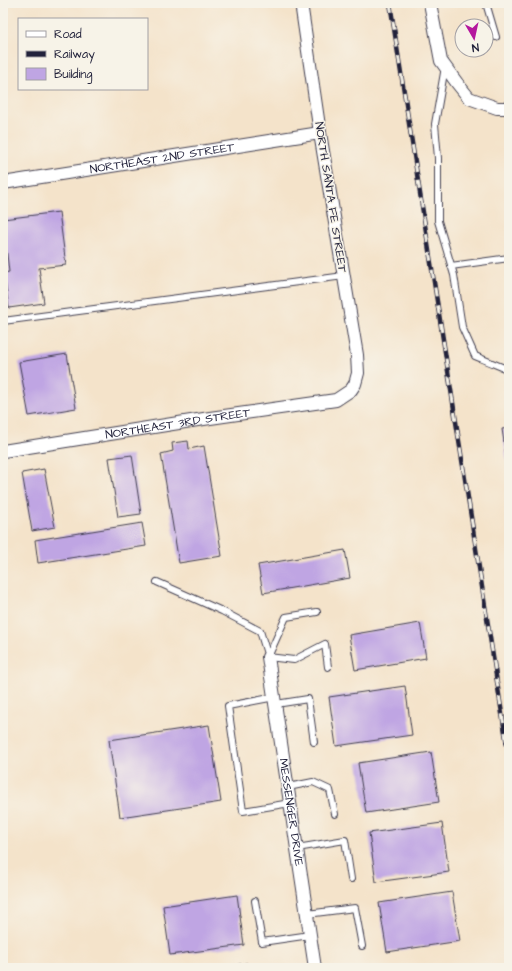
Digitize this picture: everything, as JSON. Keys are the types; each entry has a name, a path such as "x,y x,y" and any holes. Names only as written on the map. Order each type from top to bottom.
{"street":[{"name":"NORTH SANTA FE STREET","path":"301,3 320,133 357,354 358,373 355,384 351,390"},
{"path":"430,3 441,61 445,67 469,98 497,108 509,108"},
{"name":"NORTHEAST 2ND STREET","path":"3,183 320,133"},
{"name":"NORTHEAST 3RD STREET","path":"3,451 243,413 318,404 336,400 351,390"},
{"name":"MESSENGER DRIVE","path":"268,657 315,968"}],"lane":[{"path":"486,3 496,37"},
{"path":"445,67 435,124 438,158 438,221 454,275 462,327 475,356 509,370"},
{"path":"451,266 509,258"},
{"path":"3,321 344,276"},
{"path":"157,582 222,611 260,631 268,657"},
{"path":"268,657 286,617 317,612"},
{"path":"268,657 294,660 325,644 328,667"},
{"path":"290,803 243,811 228,706 275,700 308,699 314,742"},
{"path":"288,786 313,782 330,790 335,814"},
{"path":"296,848 346,840 351,879"},
{"path":"256,901 262,942 310,935"},
{"path":"307,914 356,908 362,946"}],"building":[{"path":"59,212 66,265 39,268 44,303 9,308 4,273 9,272 3,219"},
{"path":"67,354 76,408 29,416 19,362"},
{"path":"509,428 509,468 508,469 502,429"},
{"path":"188,441 189,449 204,446 222,556 179,563 161,454 173,451 172,443"},
{"path":"132,455 141,514 118,517 109,458"},
{"path":"44,469 55,527 32,531 22,473"},
{"path":"142,523 146,546 38,563 35,540"},
{"path":"345,550 350,578 263,593 258,565"},
{"path":"420,623 426,658 355,670 349,635"},
{"path":"405,686 412,735 336,746 329,697"},
{"path":"209,725 221,802 120,817 109,740"},
{"path":"431,752 439,802 366,813 358,763"},
{"path":"442,823 449,872 376,882 369,833"},
{"path":"452,892 460,941 387,952 379,903"},
{"path":"237,895 244,945 170,955 163,906"},
{"path":"247,963 248,968 222,968 222,967"}],"railway":[{"path":"390,3 509,758"}]}
